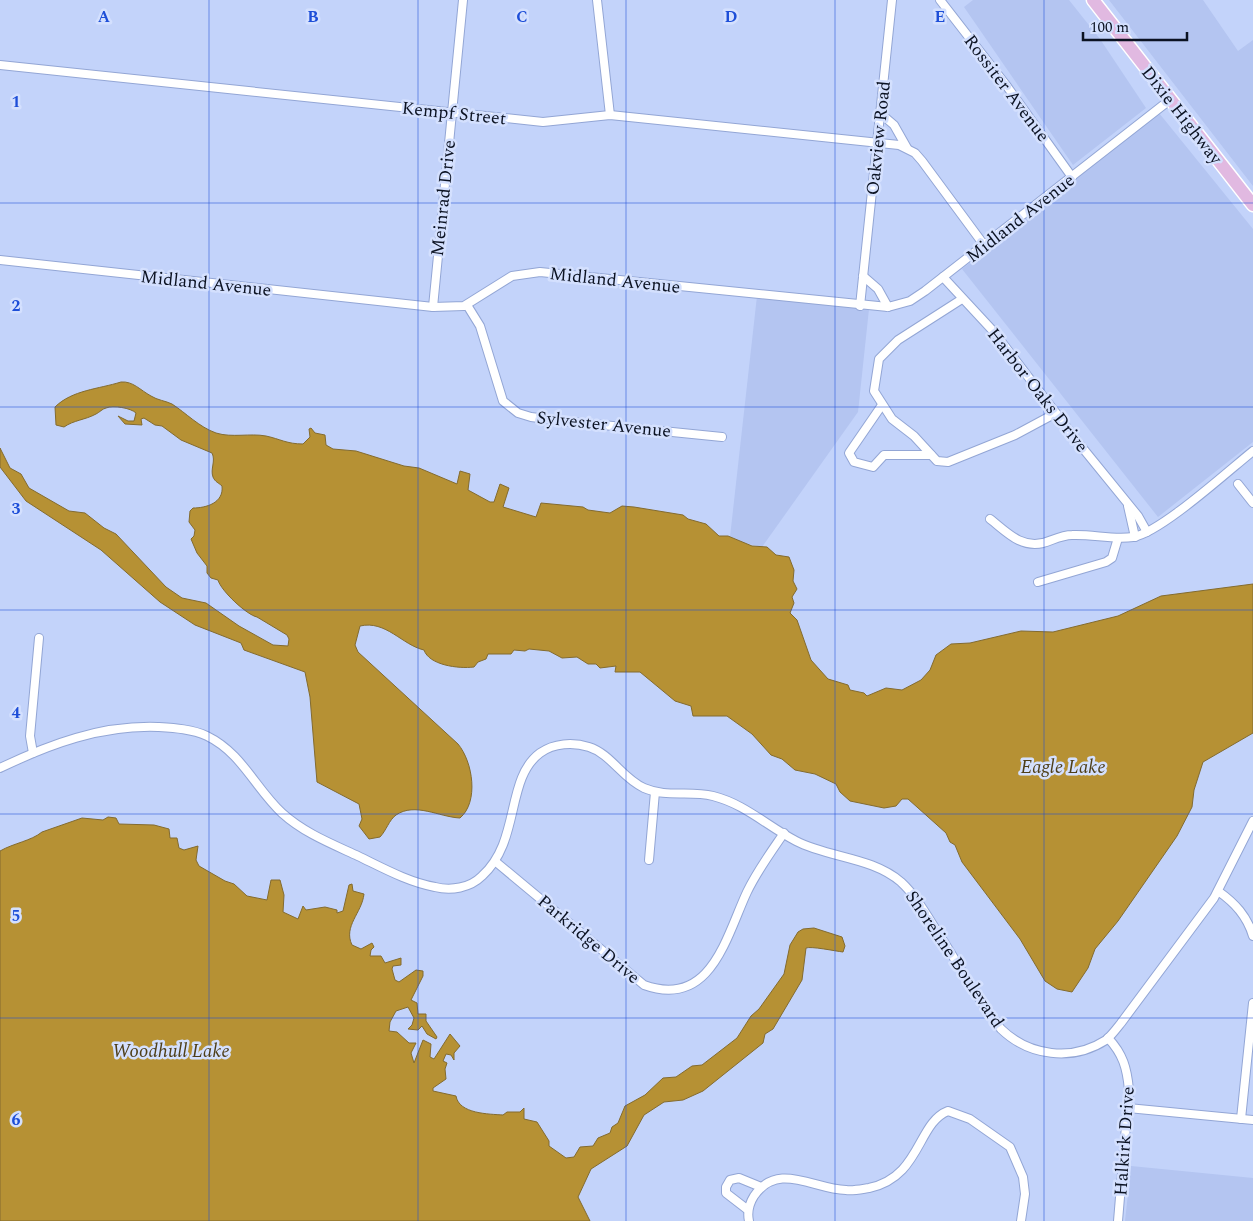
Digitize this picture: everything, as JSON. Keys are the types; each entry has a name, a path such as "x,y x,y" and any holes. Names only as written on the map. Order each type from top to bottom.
{"main road":[{"name":"Dixie Highway","path":"1093,0 1253,205"}],"street":[{"name":"Meinrad Drive","path":"433,307 463,0"},
{"path":"597,0 610,116"},
{"name":"Oakview Road","path":"860,306 892,0"},
{"name":"Rossiter Avenue","path":"940,0 1006,85 1072,178"},
{"name":"Kempf Street","path":"0,65 543,122 610,116 899,145 907,148"},
{"name":"Midland Avenue","path":"0,260 451,308 466,305 512,276 526,272 860,306 888,307 910,301 943,277 1171,100"},
{"path":"880,113 894,126 907,148 922,161 984,245"},
{"path":"863,276 878,289 888,307"},
{"name":"Harbor Oaks Drive","path":"943,277 994,332 1056,414 1128,506 1138,516 1147,532"},
{"path":"962,299 898,340 879,359 874,391 892,419 914,436 937,461 948,462 973,453 1056,414"},
{"name":"Sylvester Avenue","path":"466,305 480,326 504,401 518,413 531,417 563,421 722,437"},
{"path":"882,404 849,453 854,462 873,468 884,455 931,455"},
{"path":"990,520 1009,536 1026,543 1044,542 1072,535 1118,538 1135,537 1160,525 1253,451"},
{"path":"1238,484 1253,503"},
{"path":"1128,506 1135,537"},
{"path":"1038,582 1106,562 1112,558 1118,538"},
{"path":"33,753 30,736 39,638"},
{"path":"0,768 33,753 85,734 120,728 162,727 194,732 206,736 229,750 252,775 274,804 303,830 392,873 426,885 451,889 466,886 478,880 496,862"},
{"name":"Shoreline Boulevard","path":"496,862 506,841 520,780 531,762 540,753 564,744 591,747 600,752 631,781 655,792 712,796 744,807 802,843 873,867 898,879 908,889 928,917 991,1017 1010,1038 1032,1049 1062,1054 1090,1047 1108,1038 1187,937 1218,891 1253,821"},
{"path":"649,860 655,792"},
{"name":"Parkridge Drive","path":"496,862 644,985 670,990 694,984 718,959 752,883 784,833"},
{"path":"1218,891 1231,900 1240,910 1249,924 1253,936"},
{"path":"1241,1119 1253,1003"},
{"name":"Halkirk Drive","path":"1108,1038 1119,1049 1127,1069 1128,1108 1118,1221"},
{"path":"1128,1108 1253,1120"},
{"path":"749,1221 748,1210 760,1187 780,1178 846,1190 884,1183 898,1174 913,1158 936,1119 948,1111 970,1119 1010,1147 1023,1177 1025,1194 1021,1221"},
{"path":"748,1210 726,1193 726,1187 730,1180 739,1178 760,1187"}],"shaded area":[{"path":"973,0 1069,0 1100,39 1146,108 1073,165 964,7"},
{"path":"1109,0 1203,0 1238,51 1253,40 1253,186"},
{"path":"1159,113 1253,229 1253,442 1158,517 962,269"},
{"path":"757,296 869,309 858,412 762,547 740,542 730,537"},
{"path":"1131,1166 1253,1178 1253,1221 1125,1221"}],"water":[{"name":"Eagle Lake","path":"121,382 133,384 153,397 172,404 198,424 216,433 260,435 303,444 310,437 309,429 311,428 315,433 325,435 326,445 333,449 356,451 404,466 419,468 457,484 460,471 470,474 468,490 490,502 494,502 500,484 509,488 503,507 536,517 541,503 583,507 588,510 610,513 622,506 634,507 683,515 688,519 706,524 719,536 728,536 752,546 767,547 776,555 789,557 794,570 793,581 797,589 792,597 794,603 790,613 797,620 811,660 828,679 848,685 850,690 864,693 867,696 886,688 902,690 921,680 930,670 936,655 951,644 970,643 1021,631 1053,632 1118,616 1161,596 1253,584 1253,733 1203,762 1194,790 1192,807 1177,836 1118,921 1095,949 1088,968 1072,992 1057,989 1045,981 1020,939 962,862 955,845 950,842 946,833 908,799 902,799 896,806 884,808 850,801 840,792 836,784 815,774 795,770 782,759 771,755 752,734 727,716 693,716 691,706 675,701 640,672 615,672 616,666 600,668 596,664 588,664 577,657 562,658 549,651 529,649 525,651 514,650 511,654 488,654 486,659 478,662 474,667 445,665 432,659 424,650 386,630 369,625 360,626 355,645 358,652 458,744 467,761 472,782 470,802 460,818 419,810 403,811 394,817 380,837 369,839 359,826 362,819 359,804 317,782 310,697 305,672 244,650 241,643 195,625 160,602 101,550 26,501 0,467 0,448 10,468 21,474 29,488 69,511 85,513 104,528 116,534 166,587 182,598 206,603 239,626 273,645 288,646 289,639 287,635 247,612 229,596 218,580 211,578 207,573 207,566 197,553 191,539 194,536 195,530 189,522 190,511 193,508 208,506 220,497 222,492 222,486 213,477 212,453 181,440 162,426 155,425 144,418 141,419 142,425 125,424 118,416 128,421 134,421 136,413 122,408 105,408 92,416 64,427 56,425 55,407 62,401 78,393"},
{"name":"Woodhull Lake","path":"108,817 116,818 119,824 154,825 169,829 170,838 177,838 179,848 184,850 198,846 196,860 199,866 234,884 247,896 267,900 271,880 280,880 284,895 283,912 298,919 303,906 306,910 325,907 337,910 337,913 343,911 349,885 352,884 353,891 364,894 363,901 351,926 350,938 352,945 361,949 372,943 374,947 371,950 370,956 381,956 385,963 401,958 401,965 393,966 392,969 395,980 399,982 416,970 423,971 423,976 411,1000 417,1003 418,1014 426,1014 426,1021 437,1037 436,1039 427,1034 422,1026 418,1030 408,1029 412,1025 414,1018 408,1007 396,1011 390,1022 389,1031 397,1032 409,1043 416,1043 411,1053 414,1063 423,1040 431,1044 430,1057 434,1059 450,1034 460,1046 454,1053 454,1060 451,1055 446,1054 443,1061 447,1063 445,1069 446,1079 433,1088 433,1091 456,1096 458,1102 468,1110 475,1112 503,1115 507,1112 520,1112 524,1108 524,1119 537,1122 549,1141 549,1146 566,1158 574,1157 580,1147 593,1146 598,1138 610,1133 612,1127 618,1123 625,1106 645,1095 663,1078 676,1077 692,1066 702,1065 737,1038 751,1016 759,1009 784,974 790,945 798,932 803,929 814,928 842,937 845,946 843,952 806,948 802,980 773,1029 765,1034 763,1043 703,1091 683,1100 664,1102 644,1115 627,1146 591,1169 578,1197 590,1221 0,1221 0,851 33,838 42,832 82,818 103,820"}]}
